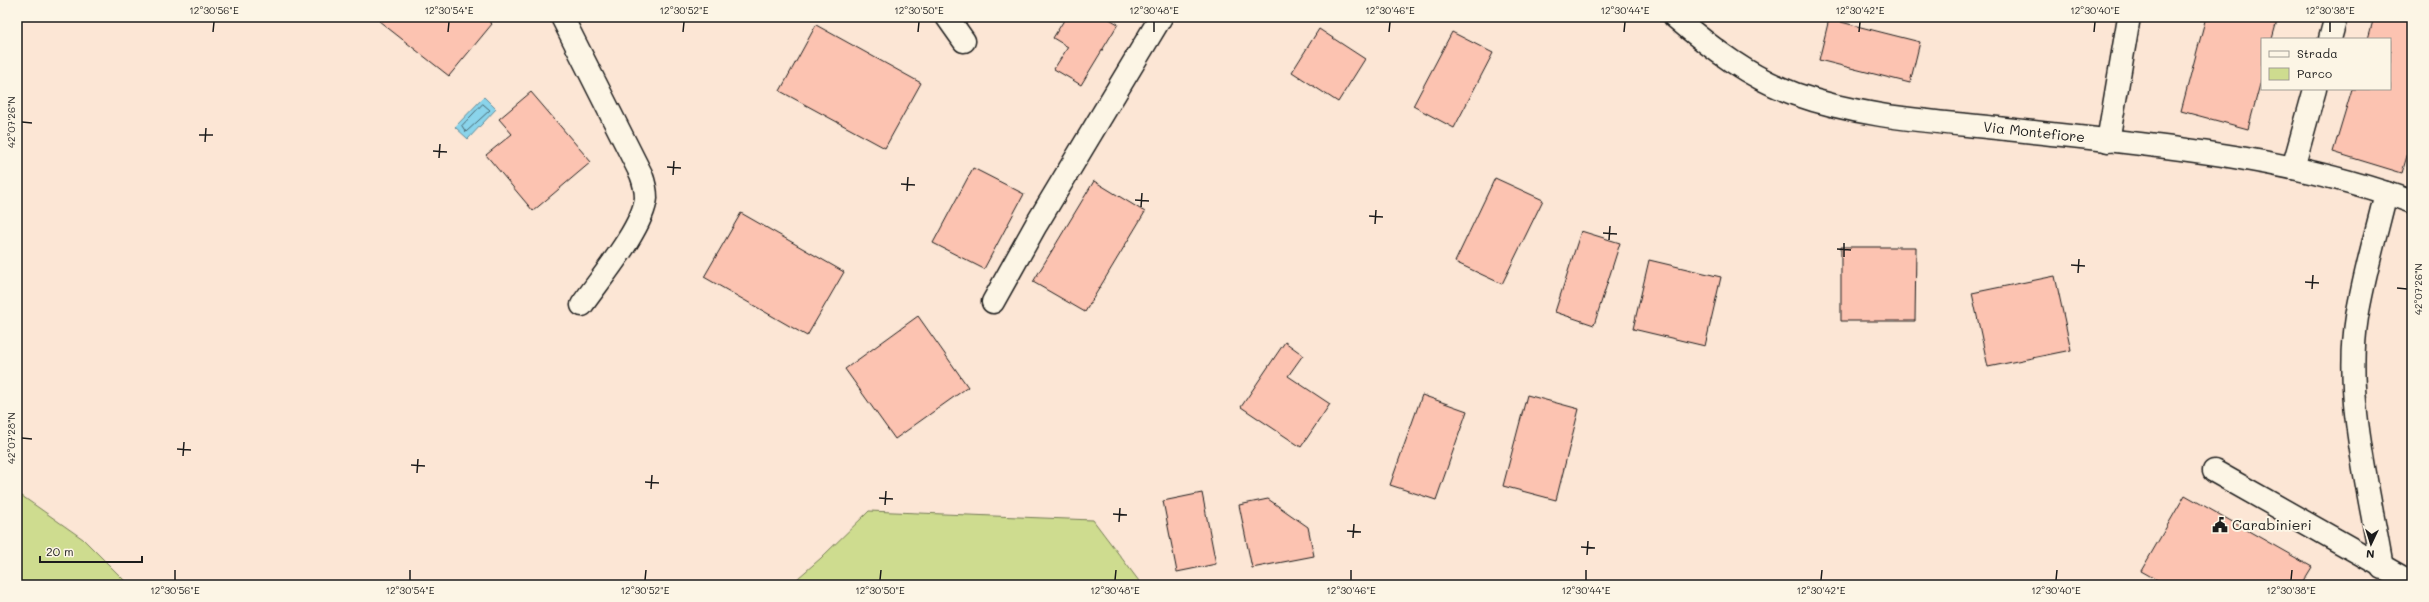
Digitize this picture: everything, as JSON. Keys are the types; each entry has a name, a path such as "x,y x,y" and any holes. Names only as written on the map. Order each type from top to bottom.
{"street":[{"path":"562,17 641,174 646,191 643,209 633,232 582,305"},
{"path":"947,17 964,41"},
{"path":"993,302 1036,225 1161,17"},
{"name":"Via Montefiore","path":"1675,17 1732,62 1760,78 1795,94 1830,105 1907,118 2221,154 2293,168 2386,193 2412,202"},
{"path":"2108,141 2129,17"},
{"path":"2330,38 2336,17"},
{"path":"2293,168 2315,90"},
{"path":"2382,568 2358,428 2354,393 2354,362 2357,318 2386,193"},
{"path":"2214,471 2382,568 2412,583"}],"green space":[{"path":"22,496 83,539 129,585 17,585 17,502"},
{"path":"869,511 1093,520 1142,585 790,585 821,558"}],"water":[{"path":"484,97 496,109 468,139 455,127"}],"building":[{"path":"383,17 484,17 492,24 449,76 379,21"},
{"path":"1066,17 1106,17 1118,24 1081,85 1054,69 1068,47 1053,38"},
{"path":"2206,17 2278,17 2272,38 2261,38 2261,81 2248,129 2181,111"},
{"path":"2374,17 2412,17 2412,139 2402,173 2333,152 2352,90 2391,90 2391,38 2368,38"},
{"path":"1829,19 1920,42 1910,83 1819,60"},
{"path":"816,25 921,83 885,148 780,91"},
{"path":"1319,29 1365,59 1338,102 1292,72"},
{"path":"1452,32 1493,53 1454,128 1413,106"},
{"path":"531,92 591,162 533,211 486,155 512,134 499,119"},
{"path":"973,168 1024,194 984,269 933,243"},
{"path":"1495,178 1543,200 1502,284 1455,262"},
{"path":"1094,181 1145,212 1085,312 1033,282"},
{"path":"741,213 844,272 807,336 704,277"},
{"path":"1581,231 1620,243 1594,325 1555,312"},
{"path":"1841,247 1916,247 1915,321 1841,321"},
{"path":"1649,260 1721,277 1705,346 1633,329"},
{"path":"2055,276 2071,350 1988,367 1972,293"},
{"path":"918,316 968,387 895,439 845,369"},
{"path":"1285,342 1303,355 1288,376 1330,404 1301,447 1241,407"},
{"path":"1422,395 1467,411 1436,500 1390,485"},
{"path":"1527,395 1579,409 1556,500 1503,486"},
{"path":"1202,493 1216,564 1177,572 1163,501"},
{"path":"2185,495 2312,567 2301,585 2166,585 2141,571"},
{"path":"1268,499 1308,527 1314,556 1252,568 1239,505"}],"place":[{"name":"Carabinieri","path":"2220,525"}]}
